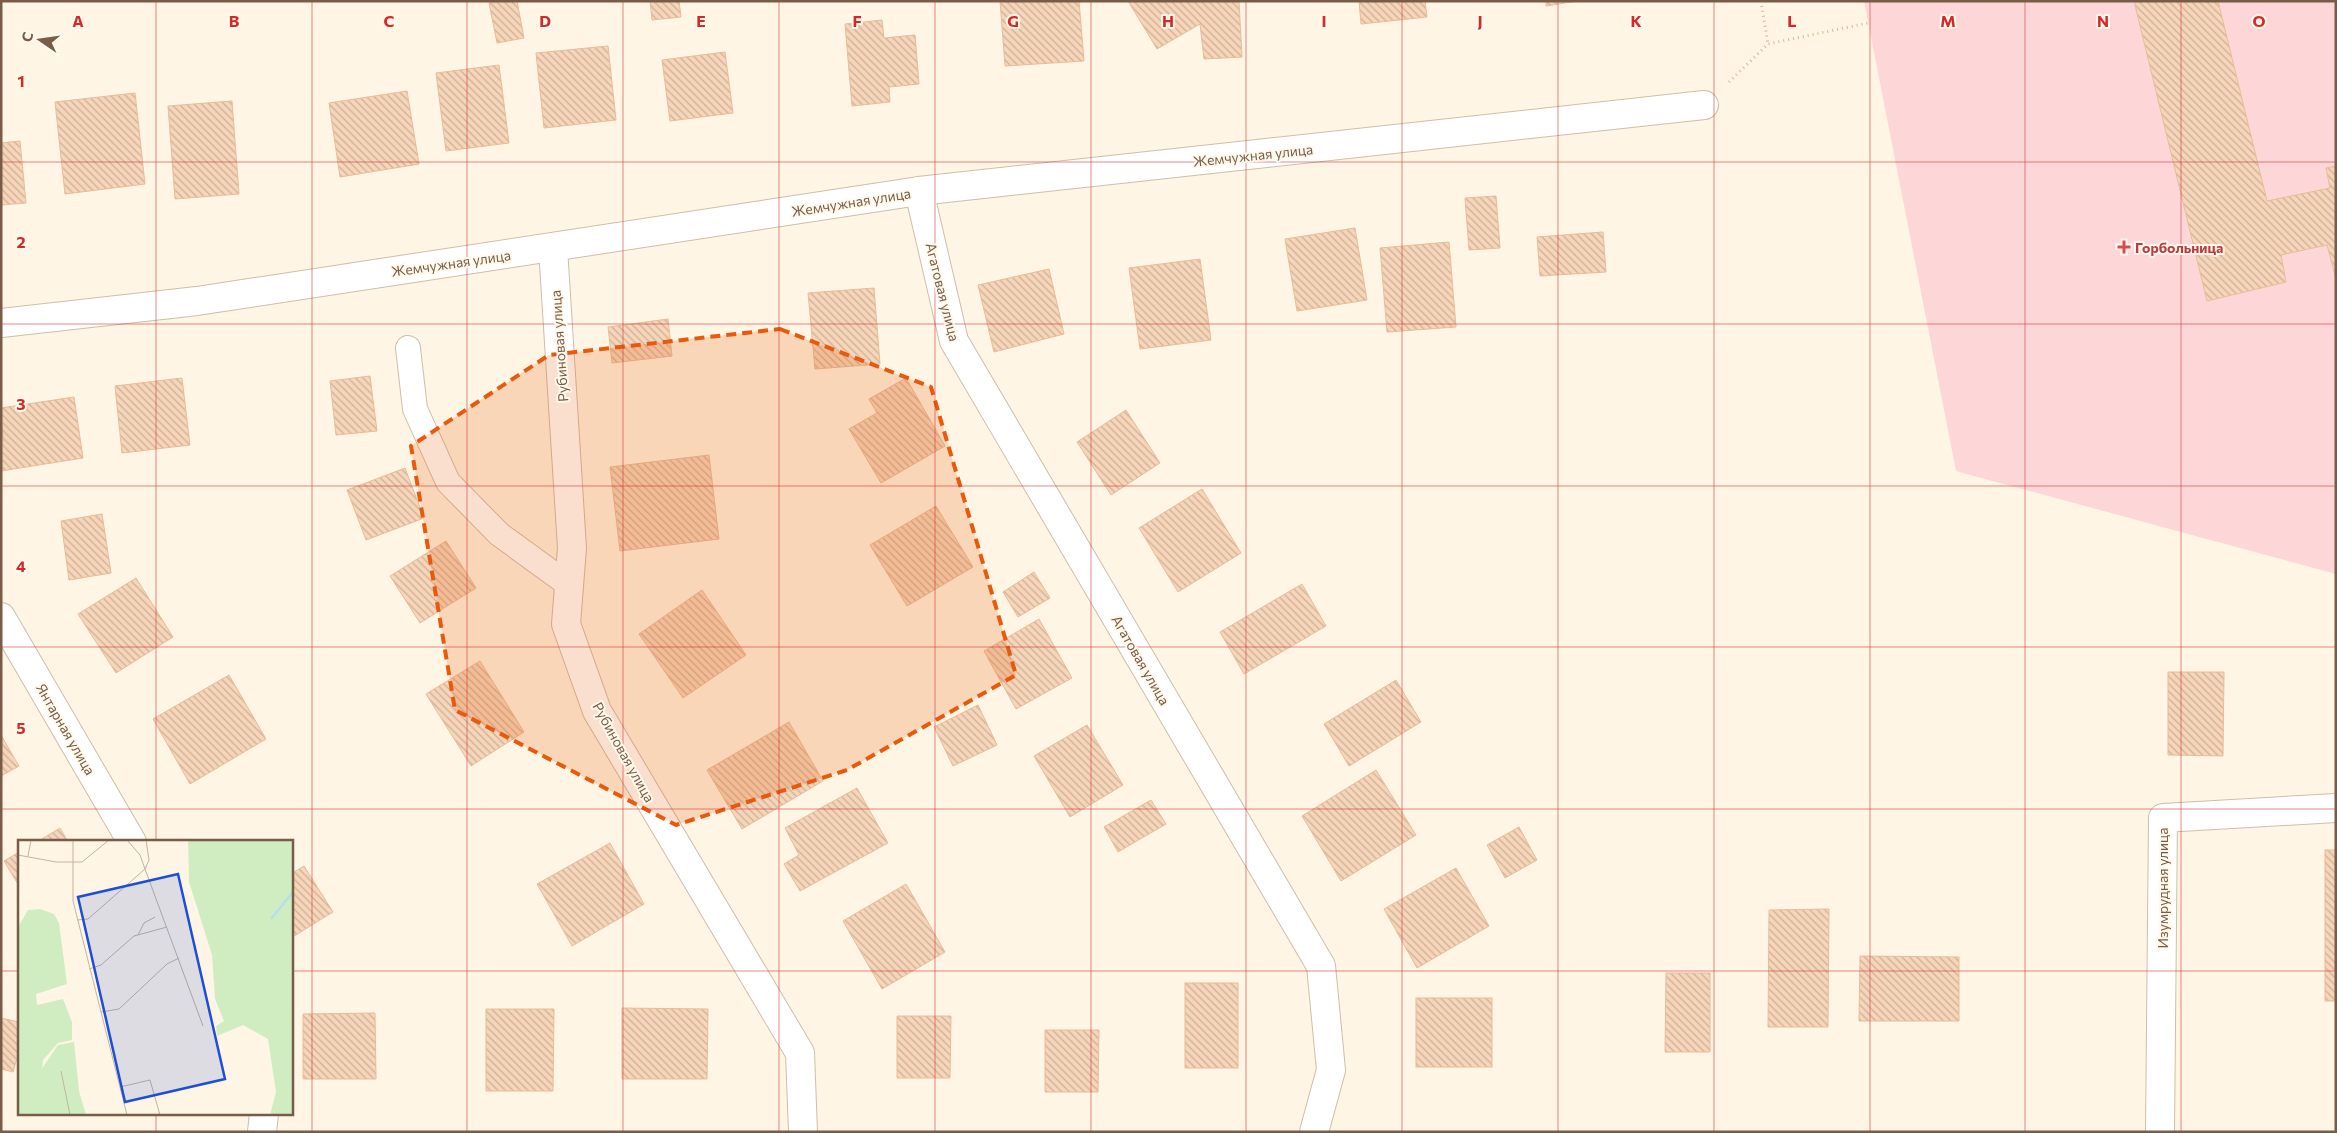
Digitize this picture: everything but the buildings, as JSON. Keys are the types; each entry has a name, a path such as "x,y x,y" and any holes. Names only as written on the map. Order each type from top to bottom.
{"street":[{"name":"Жемчужная улица","path":"1,323 197,301 919,192 1704,105"},
{"name":"Агатовая улица","path":"919,192 954,341 1321,966 1331,1070 1314,1132"},
{"name":"Рубиновая улица","path":"553,248 572,548 566,624 598,710 800,1053 803,1132"},
{"name":"Янтарная улица","path":"1,617 131,840"},
{"name":"Изумрудная улица","path":"2160,1132 2162,818 2336,808"},
{"path":"262,1132 264,1116"}],"lane":[{"path":"408,348 415,409 448,482 498,534 569,585"}],"path":[{"path":"1762,1 1768,44"},
{"path":"1704,105 1768,44 1868,23"}],"highlighted area":[{"path":"780,329 931,387 1016,675 847,770 676,825 455,710 411,446 549,355"}],"shaded area":[{"name":"Горбольница","path":"1864,1 2336,1 2336,574 1956,471"}],"place":[{"name":"Горбольница","path":"2124,247"}]}
